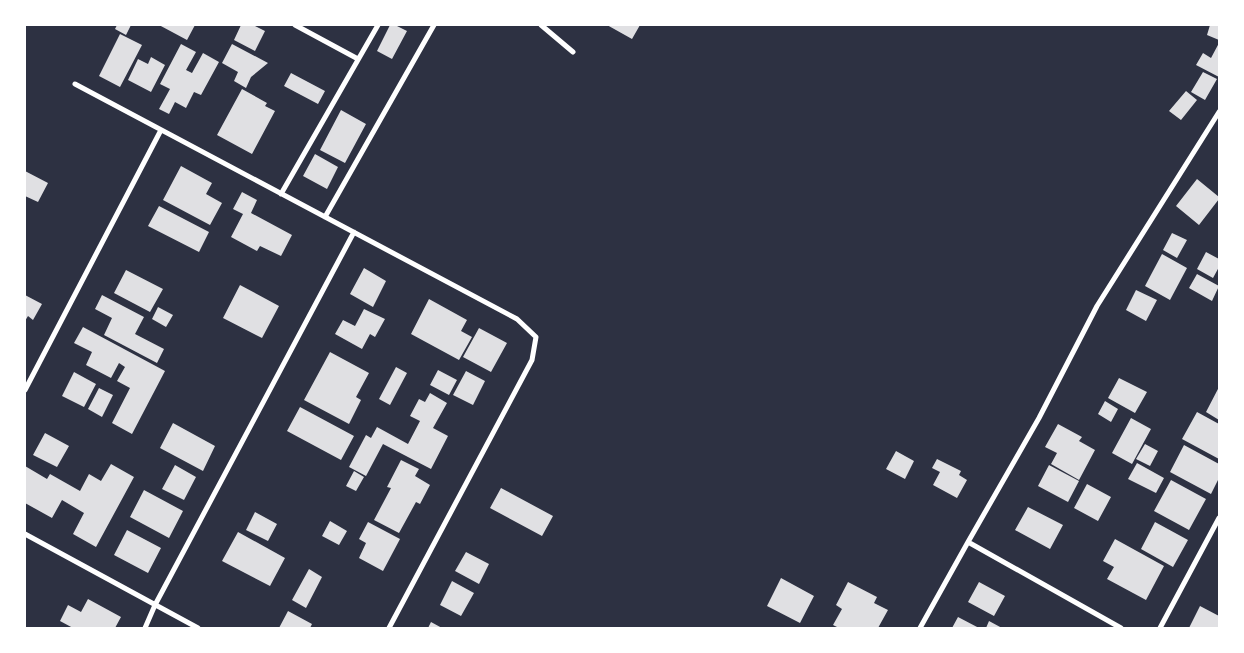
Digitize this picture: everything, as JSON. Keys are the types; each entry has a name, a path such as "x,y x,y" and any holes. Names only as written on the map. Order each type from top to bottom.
{"street":[{"path":"295,25 358,59"},
{"path":"281,194 378,25"},
{"path":"325,217 434,25"},
{"path":"541,25 573,52"},
{"path":"75,84 517,319 536,337 532,360 389,628"},
{"path":"920,628 1039,418 1097,306 1219,112"},
{"path":"25,390 161,130"},
{"path":"145,628 155,605 354,232"},
{"path":"1160,628 1219,518"},
{"path":"25,534 198,628"},
{"path":"968,542 1121,628"}],"building":[{"path":"117,25 131,25 126,35 115,29"},
{"path":"159,25 195,25 187,40"},
{"path":"241,25 253,25 265,31 255,51 234,40"},
{"path":"390,25 395,25 407,31 392,59 377,51"},
{"path":"607,25 640,25 632,39"},
{"path":"1210,25 1219,25 1219,40 1207,35"},
{"path":"120,34 142,45 120,87 99,76"},
{"path":"1219,43 1219,77 1196,65 1203,53 1211,58"},
{"path":"181,44 196,52 186,70 192,73 203,53 219,62 201,95 194,92 186,108 175,102 169,114 159,109 170,89 160,84"},
{"path":"232,44 268,63 251,77 246,88 234,81 238,72 222,63"},
{"path":"151,57 165,65 151,92 128,80 138,59 148,64"},
{"path":"1203,72 1217,79 1205,100 1191,92"},
{"path":"291,73 325,91 318,104 284,86"},
{"path":"242,89 267,103 265,106 275,111 252,154 217,135"},
{"path":"1186,91 1197,100 1181,120 1169,111"},
{"path":"341,110 366,124 345,163 320,150"},
{"path":"315,154 338,167 327,189 303,176"},
{"path":"181,166 212,183 206,194 222,203 210,225 163,200"},
{"path":"25,171 48,183 38,202 25,196"},
{"path":"1197,179 1219,197 1199,225 1176,206"},
{"path":"242,192 257,200 251,213 292,235 281,256 260,246 257,251 231,237 243,214 233,209"},
{"path":"159,206 209,232 199,252 148,226"},
{"path":"1172,233 1187,240 1177,258 1163,250"},
{"path":"1206,252 1219,259 1219,267 1213,278 1197,269"},
{"path":"1162,254 1187,268 1170,300 1145,286"},
{"path":"364,268 386,281 373,307 350,294"},
{"path":"126,270 163,289 150,312 114,293"},
{"path":"1197,274 1219,286 1212,301 1189,288"},
{"path":"240,285 279,306 262,338 223,318"},
{"path":"1136,290 1157,300 1146,321 1126,310"},
{"path":"25,295 42,304 33,320 28,316 25,321"},
{"path":"102,295 144,317 135,334 164,349 157,363 104,335 112,318 95,309"},
{"path":"429,299 467,320 461,331 472,337 459,360 411,334"},
{"path":"158,307 173,315 166,327 152,319"},
{"path":"364,309 385,319 375,337 370,334 362,349 335,334 343,320 355,326"},
{"path":"83,327 165,371 132,434 112,423 130,388 117,381 125,367 119,363 111,378 86,365 92,352 74,343"},
{"path":"479,328 507,343 491,372 463,357"},
{"path":"330,352 369,373 356,397 361,400 349,424 304,400"},
{"path":"396,367 407,373 390,405 379,399"},
{"path":"438,370 457,380 449,395 430,385"},
{"path":"466,371 485,381 473,405 453,395"},
{"path":"74,372 96,384 84,407 62,396"},
{"path":"1119,378 1147,392 1135,413 1108,398"},
{"path":"1219,387 1219,420 1206,412"},
{"path":"99,388 113,395 102,417 88,409"},
{"path":"430,393 447,403 433,428 448,436 431,469 383,444 366,476 349,467 366,435 371,438 377,427 408,444 420,421 410,416 419,399 425,402"},
{"path":"1105,401 1118,409 1111,422 1098,414"},
{"path":"300,407 354,436 341,460 287,431"},
{"path":"1197,412 1219,424 1219,459 1182,439"},
{"path":"1131,418 1151,429 1132,464 1112,453"},
{"path":"173,423 215,446 203,471 160,448"},
{"path":"1058,424 1082,437 1079,441 1095,450 1079,480 1051,464 1057,453 1045,447"},
{"path":"45,433 69,446 57,467 33,455"},
{"path":"1145,444 1158,451 1150,466 1136,459"},
{"path":"1184,445 1219,464 1219,478 1211,494 1170,472"},
{"path":"896,451 914,461 905,479 886,469"},
{"path":"937,459 961,471 959,475 967,480 957,498 933,485 940,472 932,468"},
{"path":"401,460 419,469 415,476 430,485 420,504 416,502 399,533 374,520 391,488 387,487"},
{"path":"1137,463 1164,478 1156,493 1128,479"},
{"path":"111,464 134,477 96,547 73,534 84,513 62,500 52,518 25,503 25,466 47,479 50,474 80,491 89,474 101,481"},
{"path":"175,465 196,477 184,500 162,489"},
{"path":"1049,465 1079,481 1068,502 1038,486"},
{"path":"354,471 364,477 356,491 346,486"},
{"path":"1171,480 1206,499 1189,530 1154,511"},
{"path":"1087,484 1111,497 1098,521 1074,508"},
{"path":"501,488 553,516 542,536 490,508"},
{"path":"144,490 183,511 169,538 130,517"},
{"path":"1028,507 1063,525 1050,549 1015,530"},
{"path":"255,512 277,524 268,541 246,530"},
{"path":"330,521 347,531 339,545 322,536"},
{"path":"368,522 400,539 383,571 359,558 366,543 359,539"},
{"path":"1155,522 1188,540 1173,567 1141,549"},
{"path":"127,530 161,548 148,573 114,555"},
{"path":"238,532 285,558 270,586 222,561"},
{"path":"1115,539 1164,566 1146,600 1107,579 1114,567 1103,561"},
{"path":"466,552 489,564 479,584 455,571"},
{"path":"309,569 322,577 306,608 292,600"},
{"path":"781,578 814,596 800,623 767,606"},
{"path":"452,581 474,593 461,616 440,605"},
{"path":"848,582 877,597 874,603 888,610 878,628 839,628 833,625 842,609 836,605"},
{"path":"979,582 1005,596 994,616 968,602"},
{"path":"88,599 121,617 115,628 73,628 60,621 68,605 81,612"},
{"path":"1200,606 1219,616 1219,628 1189,628"},
{"path":"288,611 312,624 310,628 279,628"},
{"path":"958,617 979,628 952,628"},
{"path":"989,621 1002,628 986,628"},
{"path":"431,622 442,628 428,628"}]}
